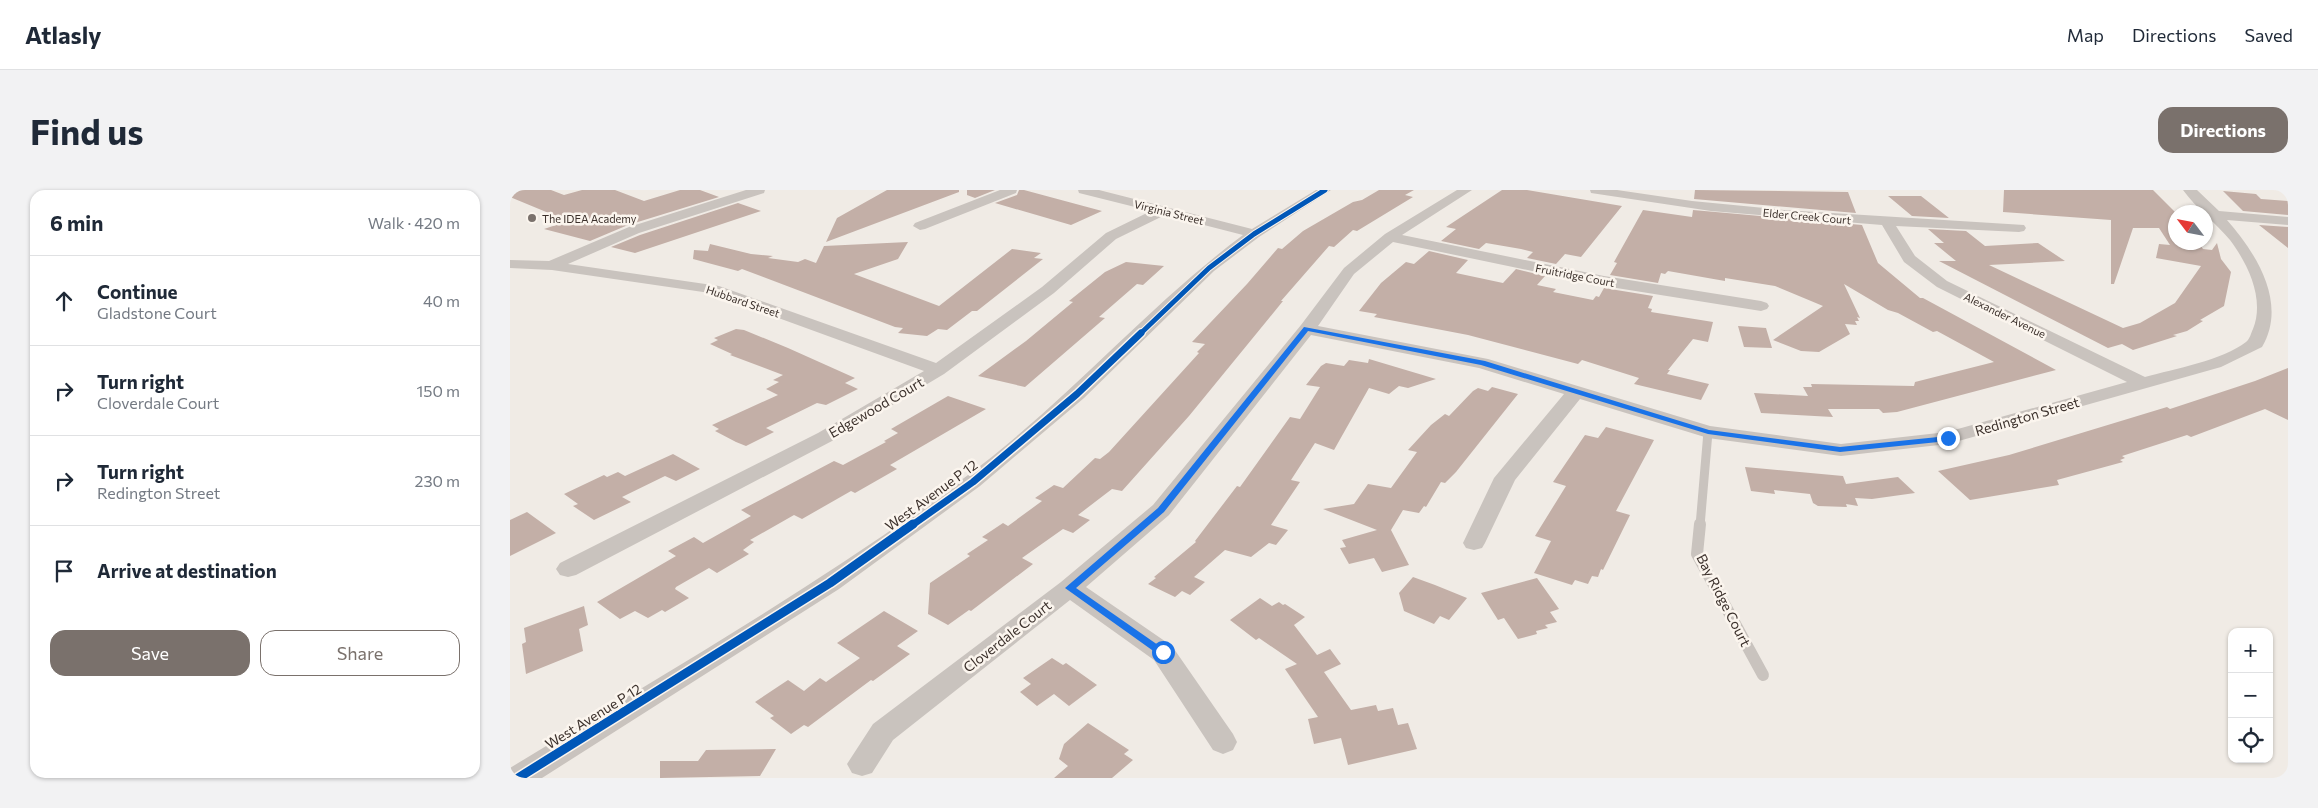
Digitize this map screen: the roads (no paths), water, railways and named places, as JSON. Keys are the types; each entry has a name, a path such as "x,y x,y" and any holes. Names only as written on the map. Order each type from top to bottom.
{"street":[{"path":"552,266 634,230 759,190"},
{"path":"920,226 1011,190"},
{"name":"Virginia Street","path":"1084,190 1254,234"},
{"name":"West Avenue P 12","path":"518,778 830,582 973,482 1077,394 1209,268 1254,234 1325,190"},
{"name":"Cloverdale Court","path":"862,764 883,732 1070,588 1161,510 1306,329 1349,271 1390,237 1466,190"},
{"name":"Elder Creek Court","path":"1596,190 1704,206 1887,222 2019,228"},
{"name":"Redington Street","path":"1306,329 1482,363 1708,432 1840,450 1948,438 2214,363 2255,344 2271,327 2280,306 2279,286 2256,249 2189,190"},
{"name":"Edgewood Court","path":"568,569 826,437 938,370 1048,290 1111,236 1163,210"},
{"path":"2218,215 2288,221"},
{"name":"Alexander Avenue","path":"1887,222 1909,259 1942,284 2143,383"},
{"name":"Fruitridge Court","path":"1390,237 1604,281 1761,306"},
{"name":"Hubbard Street","path":"510,264 552,266 712,289 902,359 938,370"},
{"path":"1474,543 1504,478 1576,392"},
{"path":"1070,588 1163,652 1223,742"}],"lane":[{"name":"Bay Ridge Court","path":"1708,432 1697,554 1763,675"}],"place":[{"name":"The IDEA Academy","path":"532,218"}]}
